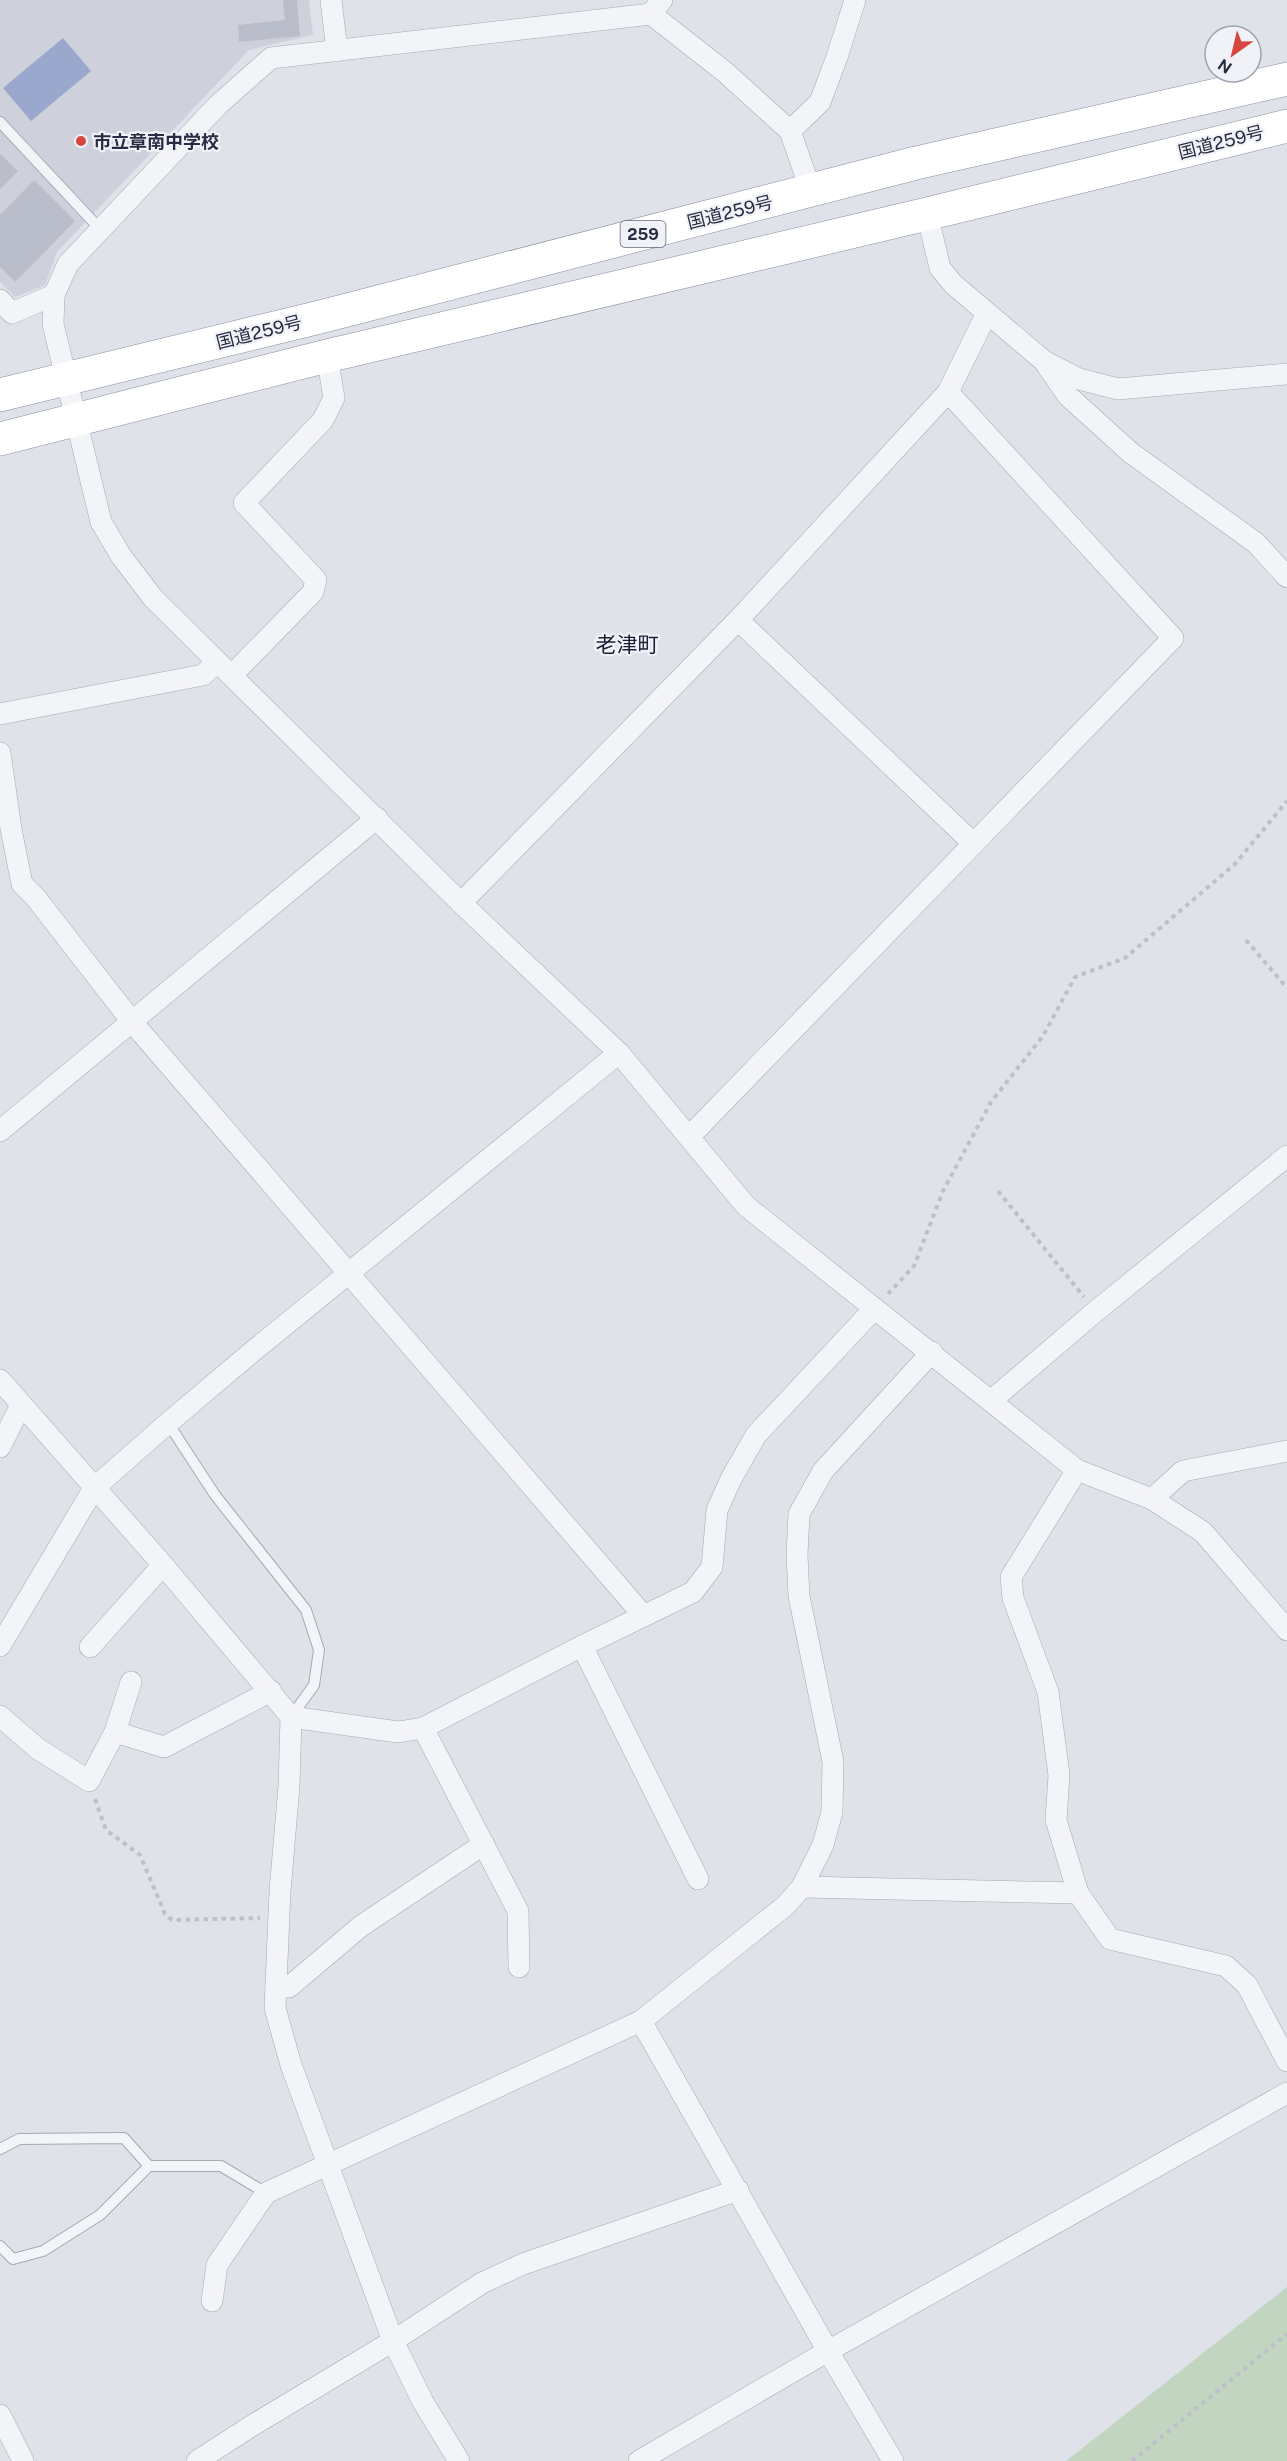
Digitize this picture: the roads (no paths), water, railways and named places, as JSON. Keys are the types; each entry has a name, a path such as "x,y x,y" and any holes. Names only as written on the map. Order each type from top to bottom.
{"highway":[{"name":"国道259号","path":"0,395 320,317 916,163 1287,79"},
{"name":"国道259号","path":"0,440 327,356 1287,126"}],"street":[{"path":"331,0 337,51"},
{"path":"790,131 820,102 855,0"},
{"path":"811,191 790,131 656,7 272,58 218,105 100,229 68,264 54,295 53,324 64,379 100,522 121,556 153,598 461,903 619,1053 746,1206 874,1309 932,1352 1077,1470 1152,1499 1203,1532 1287,1630"},
{"path":"927,214 940,268 953,284 986,315 1044,361 1079,379 1118,389 1287,374"},
{"path":"0,300 12,313 54,295"},
{"path":"461,903 738,620 948,392 986,315"},
{"path":"0,714 203,675 224,668 313,592 316,580 244,503 323,420 334,398 327,356"},
{"path":"1044,361 1068,396 1131,453 1256,543 1287,577"},
{"path":"690,1136 1173,638 948,392"},
{"path":"738,620 973,843"},
{"path":"0,753 22,884 36,898 132,1023 643,1615"},
{"path":"0,1131 377,818"},
{"path":"0,1646 94,1488 168,1423 619,1053"},
{"path":"992,1400 1096,1311 1287,1156"},
{"path":"291,1716 398,1732 423,1728 643,1615 693,1592 712,1567 717,1510 730,1479 756,1435 874,1309"},
{"path":"212,2301 217,2265 266,2193 641,2021 784,1906 802,1887 823,1845 832,1812 833,1762 799,1596 797,1555 799,1514 824,1471 932,1352"},
{"path":"0,1380 163,1565 291,1716 289,1786 275,2008 291,2065 326,2164 393,2341 423,2402 459,2461"},
{"path":"0,1447 21,1405"},
{"path":"1152,1499 1183,1471 1287,1450"},
{"path":"1077,1470 1011,1577 1013,1598 1048,1692 1059,1775 1056,1820 1078,1893 1110,1939 1226,1966 1247,1985 1287,2061"},
{"path":"90,1647 163,1565"},
{"path":"582,1646 698,1879"},
{"path":"0,1716 38,1749 89,1781 115,1732 131,1682"},
{"path":"115,1732 164,1747 271,1690"},
{"path":"423,1728 518,1911 519,1967"},
{"path":"276,1987 289,1987 361,1926 484,1844"},
{"path":"802,1887 1078,1893"},
{"path":"641,2021 893,2461"},
{"path":"639,2461 828,2351 1287,2093"},
{"path":"197,2461 393,2341 482,2283 523,2264 738,2190"},
{"path":"0,2415 24,2461"}],"lane":[{"path":"0,122 100,229"},
{"path":"168,1423 215,1495 306,1610 320,1650 314,1685 291,1716"},
{"path":"0,2149 19,2139 124,2138 149,2166"},
{"path":"0,2246 13,2259 43,2251 100,2215 149,2166 221,2166 266,2193"}],"water":[{"path":"63,38 91,71 31,121 3,88"}],"place":[{"name":"市立章南中学校","path":"81,141"}],"district":[{"name":"老津町","path":"627,644"}]}
